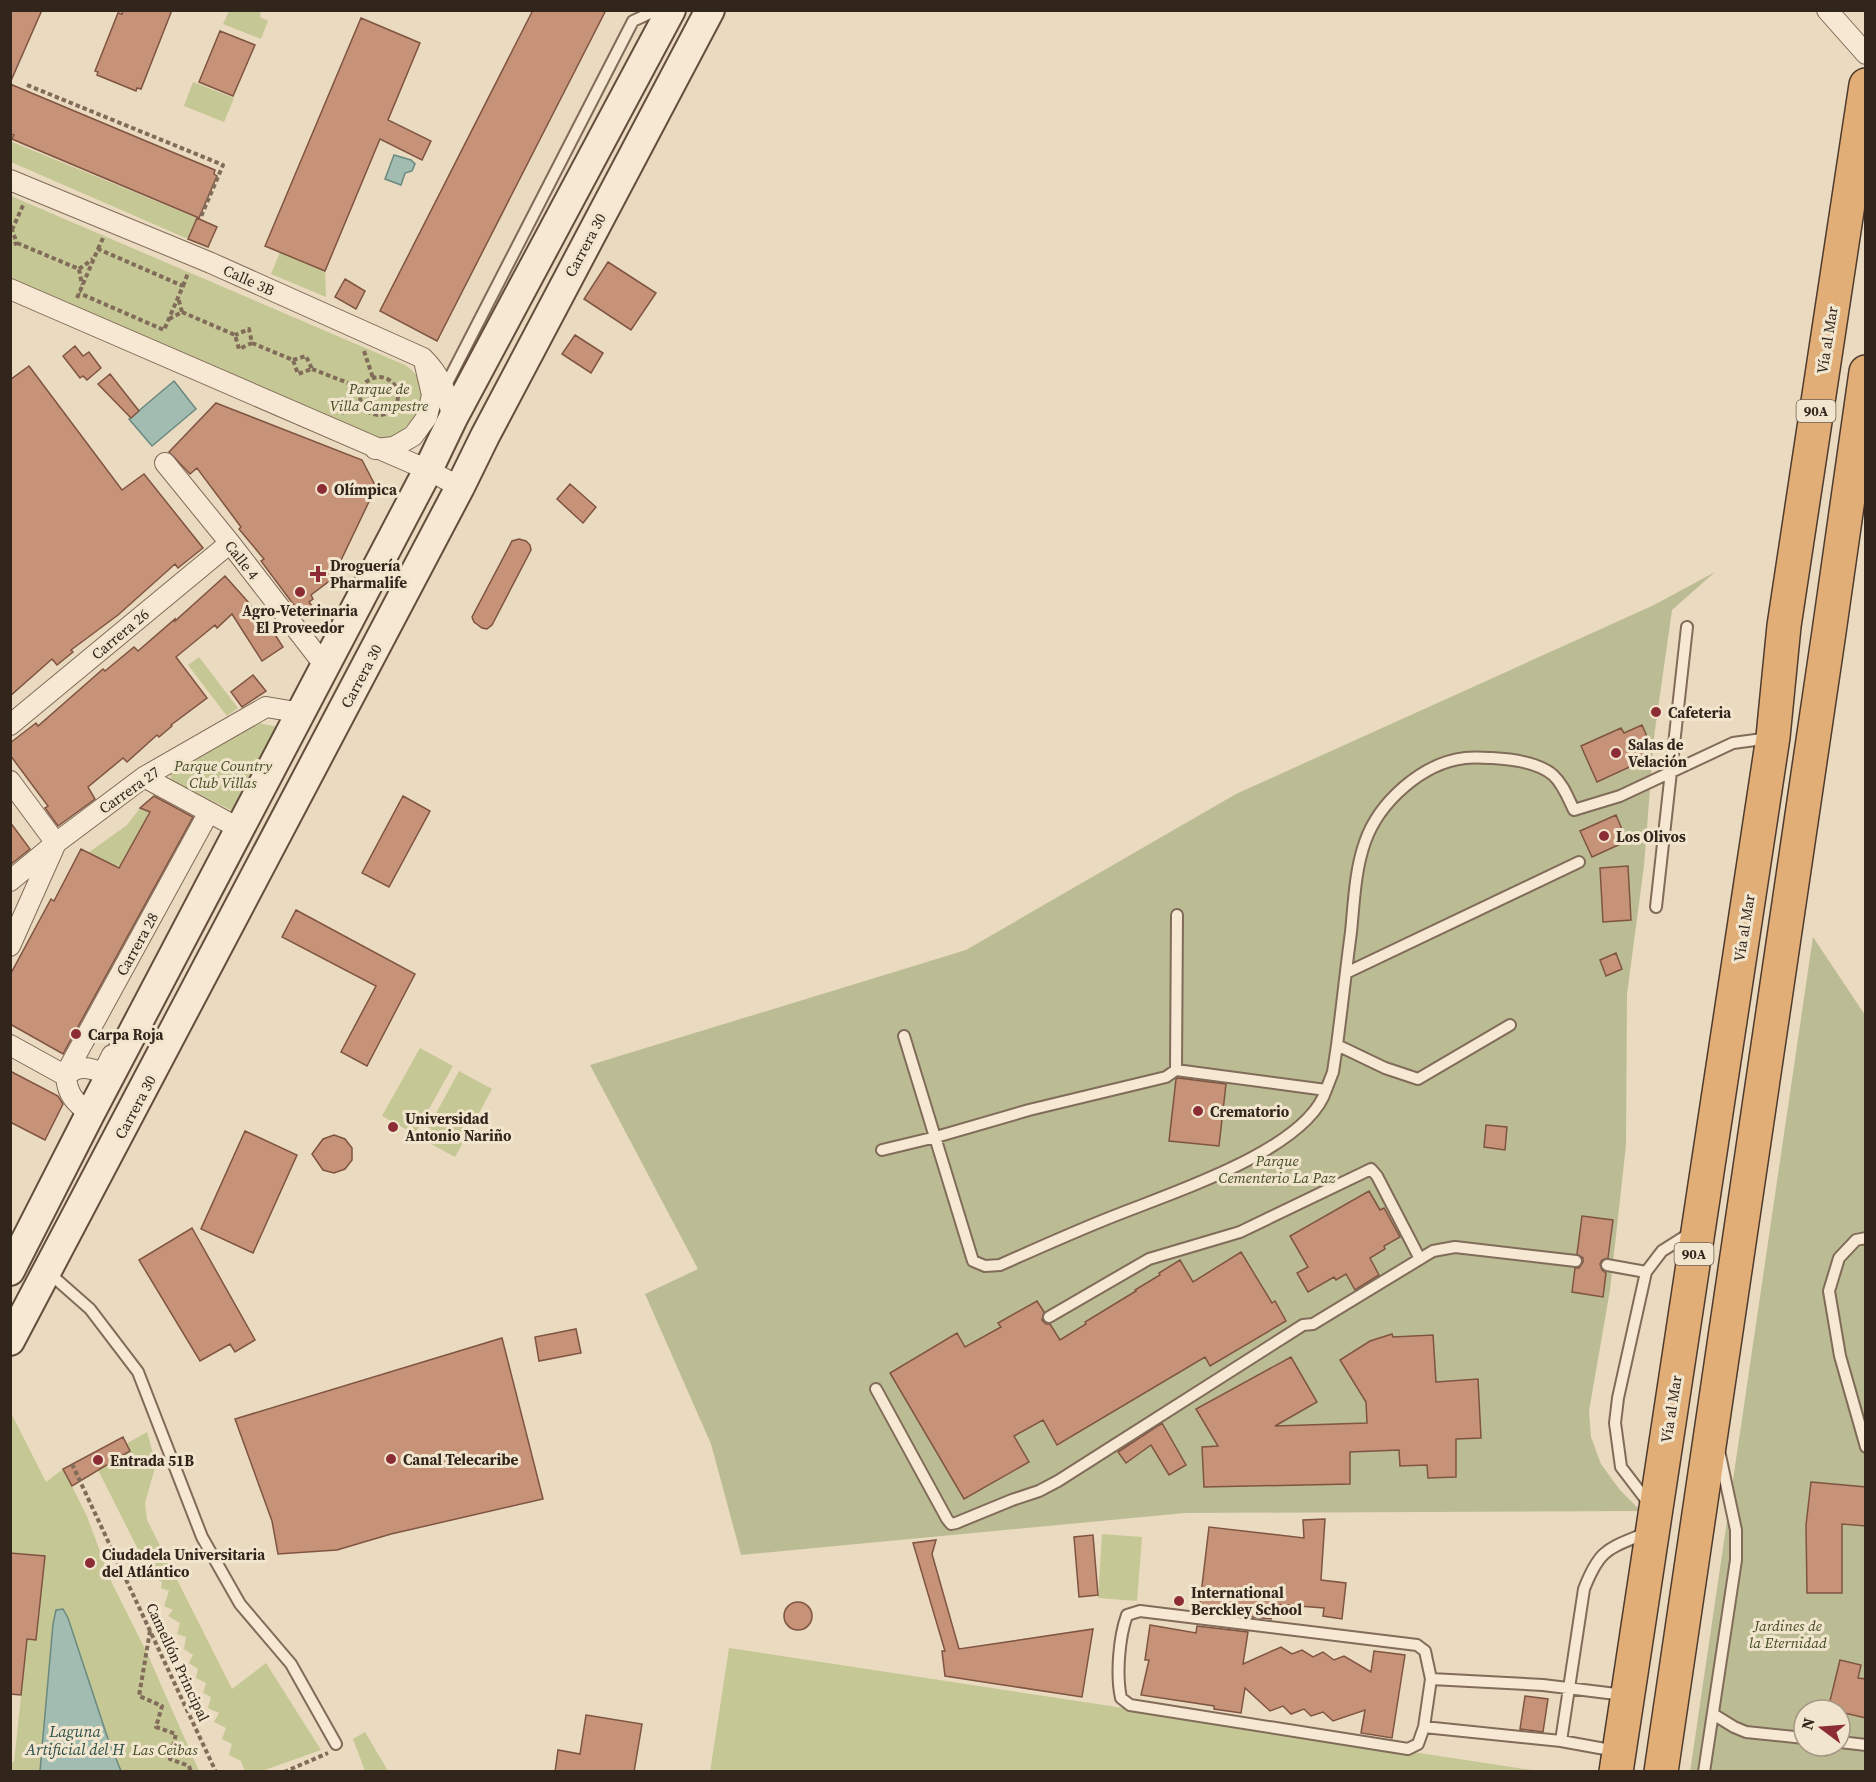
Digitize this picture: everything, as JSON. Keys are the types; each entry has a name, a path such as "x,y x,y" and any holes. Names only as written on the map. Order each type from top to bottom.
{"highway":[{"name":"Vía al Mar","path":"1617,1761 1773,737 1784,626 1866,85"},
{"name":"90A","path":"1661,1772 1866,372"}],"main road":[{"path":"10,1271 90,1114 385,554 453,418 671,10"},
{"name":"Carrera 30","path":"10,1341 710,10"},
{"path":"453,418 484,436"}],"street":[{"path":"1827,10 1866,54"},
{"name":"Calle 3B","path":"10,180 211,263 423,358 436,370 445,387 453,418"},
{"path":"10,289 460,487"},
{"path":"375,449 394,447 412,436 427,417 432,395 423,358"},
{"name":"Calle 4","path":"165,463 318,657"},
{"name":"Carrera 26","path":"10,725 230,543"},
{"path":"66,1076 74,1069 83,1067 102,1073 385,554"},
{"name":"Carrera 27","path":"10,881 56,843 144,777 266,707 290,711"},
{"path":"144,777 231,824"},
{"path":"10,781 56,843 10,946"},
{"name":"Carrera 28","path":"66,1076 209,812"},
{"path":"10,1045 66,1076"},
{"path":"66,1076 70,1094 77,1104 90,1114"}],"lane":[{"path":"445,387 633,21 657,10"},
{"path":"1656,907 1688,627"},
{"path":"904,1036 973,1261 985,1266 1000,1265 1112,1217 1220,1175 1292,1134 1311,1117 1322,1102 1338,1045 1358,871 1365,843 1376,818 1393,796 1415,779 1437,767 1464,758 1529,763 1552,774 1565,791 1574,810 1620,796 1733,743 1773,737"},
{"path":"1346,973 1579,862"},
{"path":"1176,915 1176,1070"},
{"path":"1338,1045 1385,1068 1418,1079 1510,1025"},
{"path":"882,1150 1029,1110 1166,1077 1176,1070 1326,1090"},
{"path":"1049,1317 1149,1259 1240,1232 1371,1169 1377,1176 1420,1258"},
{"path":"1561,1741 1584,1589 1593,1566 1612,1546 1654,1522 1621,1467 1615,1423 1618,1398 1646,1272 1662,1251 1698,1229"},
{"path":"1866,1238 1856,1240 1839,1258 1828,1291 1840,1356 1866,1447"},
{"path":"876,1389 951,1524 1039,1491 1058,1481 1304,1325 1313,1324 1433,1251 1455,1247 1576,1262"},
{"path":"1607,1265 1646,1272"},
{"path":"48,1272 90,1309 138,1372 202,1537 240,1604 291,1664 338,1747"},
{"path":"1704,1772 1736,1560 1736,1530 1713,1419"},
{"path":"1140,1611 1417,1645 1425,1651 1431,1679 1424,1727 1418,1744 1408,1749 1130,1705 1120,1698 1118,1685 1123,1626 1127,1615 1140,1611"},
{"path":"1431,1679 1543,1685 1627,1695"},
{"path":"1713,1714 1746,1732 1792,1737"},
{"path":"1424,1727 1561,1741 1617,1761"}],"path":[{"path":"27,85 223,165 200,219"},
{"path":"24,202 11,230 17,243 79,269"},
{"path":"104,236 79,293 164,330 189,272"},
{"path":"10,246 17,243"},
{"path":"98,249 183,286"},
{"path":"79,269 94,259"},
{"path":"79,269 82,286"},
{"path":"178,297 182,312"},
{"path":"168,320 182,312"},
{"path":"182,312 235,335 249,329 252,343"},
{"path":"235,335 239,349 252,343 293,360 306,356 312,369"},
{"path":"363,347 373,378"},
{"path":"293,360 298,374 312,369 361,388"},
{"path":"373,378 384,378 393,384 397,395 395,406 386,413 375,415 365,409 360,399 361,388 373,378"},
{"path":"333,417 362,404"},
{"name":"Camellón Principal","path":"72,1464 216,1772"},
{"path":"150,1631 140,1696 162,1706 156,1727 176,1734 170,1759 189,1766 191,1772"},
{"path":"284,1772 338,1747"}],"green space":[{"path":"229,11 261,11 260,17 268,21 261,39 223,24"},
{"path":"193,82 234,98 224,122 184,106"},
{"path":"10,141 197,218 188,239 11,162"},
{"name":"Parque de Villa Campestre","path":"11,196 405,365 415,374 420,383 422,393 416,414 391,438 373,437 11,278"},
{"path":"280,252 325,271 326,297 271,274"},
{"name":"Parque Cementerio La Paz","path":"1715,572 1672,610 1654,737 1644,866 1627,994 1626,1145 1610,1290 1589,1411 1591,1437 1601,1464 1620,1490 1641,1511 1185,1513 741,1555 711,1444 645,1294 698,1269 590,1065 966,950 1236,794 1654,605"},
{"path":"199,657 238,708 227,716 188,665"},
{"name":"Parque Country Club Villas","path":"258,723 279,727 235,812 172,781 169,772"},
{"path":"140,808 186,831 175,851 139,832 121,866 112,865 88,853 127,825"},
{"name":"Jardines de la Eternidad","path":"1813,937 1865,1015 1865,1771 1690,1772"},
{"path":"420,1048 453,1066 415,1134 382,1116"},
{"path":"459,1071 492,1089 455,1157 422,1139"},
{"name":"Las Ceibas","path":"10,1411 46,1482 63,1469 86,1514 112,1583 147,1653 199,1771 121,1771 53,1624 40,1771 11,1771 11,1762 14,1762 27,1639 36,1640 44,1556 11,1553"},
{"path":"147,1432 156,1464 145,1503 147,1520 232,1689 266,1663 321,1750 259,1772 245,1771 241,1761 229,1755 232,1744 222,1739 226,1728 214,1722 219,1713 208,1708 211,1697 203,1693 206,1683 196,1678 198,1669 189,1663 193,1655 184,1649 186,1637 177,1634 180,1623 168,1616 173,1610 164,1606 169,1591 161,1588 162,1582 151,1575 98,1470 129,1452 126,1444"},
{"path":"1102,1534 1142,1537 1137,1601 1098,1598"},
{"path":"729,1648 1538,1771 710,1772"},
{"path":"365,1732 388,1771 365,1771 353,1739"}],"water":[{"path":"394,155 411,160 415,164 412,171 405,173 401,185 385,179"},
{"path":"174,381 196,409 152,446 129,419"},
{"name":"Laguna Artificial del H","path":"63,1609 121,1771 40,1771 53,1624 56,1610"}],"building":[{"path":"10,10 42,10 10,83"},
{"path":"123,10 172,10 141,89 137,88 136,91 97,75 98,72 95,71 118,13 122,14"},
{"path":"533,10 606,10 437,341 380,311"},
{"path":"361,18 420,43 388,120 431,141 422,160 380,139 325,271 265,246"},
{"path":"220,31 255,45 233,96 199,82"},
{"path":"10,84 215,170 214,174 217,176 199,218 12,139 14,135 10,134"},
{"path":"197,218 217,227 208,247 188,239"},
{"path":"608,262 656,293 631,330 584,299"},
{"path":"345,279 365,291 356,309 335,297"},
{"path":"575,335 603,353 591,373 562,354"},
{"path":"75,346 83,356 89,352 101,368 87,380 83,376 80,378 63,356"},
{"path":"29,366 122,490 144,474 203,548 178,568 175,564 118,615 71,650 73,652 57,665 52,659 10,696 10,380"},
{"path":"110,374 139,411 131,418 98,384"},
{"path":"216,403 362,460 376,487 332,579 311,595 313,599 309,602 313,607 302,616 261,561 264,559 239,529 241,527 197,468 190,474 169,452"},
{"path":"570,484 596,507 583,523 557,499"},
{"path":"519,539 526,541 531,550 492,625 487,629 482,628 474,622 472,617 512,541"},
{"path":"225,576 249,603 263,624 267,622 283,647 262,661 232,614 217,628 215,625 176,657 207,698 159,737 157,735 127,762 123,758 88,787 95,799 58,826 45,808 48,806 10,755 10,743 36,723 38,726 103,669 105,671 134,647 138,651"},
{"path":"253,675 266,691 242,707 231,692"},
{"name":"Salas de Velación","path":"1642,725 1651,746 1645,749 1649,758 1597,782 1581,746 1621,728 1624,733"},
{"path":"154,796 193,817 63,1054 10,1024 10,975 51,899 54,901 81,849 119,868 150,812 140,808"},
{"path":"403,796 430,811 389,887 362,873"},
{"name":"Los Olivos","path":"1616,815 1627,841 1592,857 1580,831"},
{"path":"10,822 30,849 10,865"},
{"path":"1628,866 1631,920 1603,922 1600,868"},
{"path":"296,910 415,974 367,1066 341,1052 376,986 282,937"},
{"path":"1616,953 1622,969 1606,976 1600,960"},
{"path":"10,1071 58,1096 63,1104 45,1140 10,1122"},
{"name":"Crematorio","path":"1176,1079 1226,1084 1219,1146 1169,1141"},
{"path":"1486,1125 1507,1127 1505,1150 1484,1147"},
{"path":"245,1131 297,1155 253,1253 201,1229"},
{"path":"334,1135 345,1139 352,1148 352,1160 345,1169 334,1173 323,1170 312,1154 323,1139"},
{"path":"1369,1191 1380,1210 1384,1208 1400,1237 1384,1246 1385,1249 1370,1258 1379,1275 1355,1290 1346,1274 1336,1280 1334,1277 1308,1292 1297,1273 1308,1267 1290,1236"},
{"path":"1582,1216 1613,1220 1608,1258 1602,1260 1600,1264 1606,1273 1603,1297 1572,1292 1575,1268 1579,1268 1583,1262 1583,1258 1577,1254"},
{"path":"192,1228 255,1340 235,1352 230,1344 200,1361 139,1260"},
{"path":"1241,1252 1272,1303 1275,1301 1286,1321 1210,1366 1205,1357 1057,1445 1043,1420 1014,1436 1029,1462 964,1499 890,1373 957,1333 965,1347 1001,1327 998,1323 1037,1301 1044,1312 1042,1320 1050,1324 1060,1340 1180,1260 1193,1282"},
{"path":"576,1329 581,1353 539,1361 535,1337"},
{"path":"1392,1334 1393,1337 1433,1335 1436,1382 1478,1379 1481,1438 1456,1439 1456,1477 1428,1478 1427,1465 1400,1466 1399,1450 1350,1452 1350,1484 1204,1487 1202,1447 1218,1446 1196,1409 1291,1357 1317,1402 1275,1426 1367,1423 1366,1402 1340,1360 1370,1341"},
{"name":"Canal Telecaribe","path":"502,1338 543,1499 391,1534 337,1550 278,1554 272,1521 235,1419"},
{"path":"1162,1423 1186,1465 1169,1475 1151,1445 1126,1463 1118,1452"},
{"name":"Entrada 51B","path":"123,1437 130,1451 72,1486 63,1469"},
{"path":"1811,1482 1866,1487 1866,1526 1842,1524 1842,1593 1807,1593 1806,1525"},
{"path":"1325,1519 1321,1580 1346,1583 1342,1619 1323,1616 1324,1608 1273,1604 1271,1619 1199,1611 1209,1527 1304,1538 1303,1520"},
{"path":"1093,1535 1098,1595 1079,1597 1074,1537"},
{"path":"936,1540 932,1554 959,1649 1093,1629 1082,1697 945,1676 942,1651 945,1651 913,1543"},
{"path":"10,1553 45,1556 36,1640 27,1639 21,1695 10,1694"},
{"path":"798,1602 808,1606 812,1616 808,1626 798,1630 788,1626 784,1616 788,1606"},
{"path":"1150,1625 1196,1633 1197,1626 1248,1632 1243,1664 1281,1647 1292,1654 1302,1650 1313,1657 1323,1652 1334,1660 1344,1656 1371,1672 1374,1651 1405,1655 1392,1738 1361,1733 1365,1710 1333,1721 1323,1712 1311,1716 1304,1709 1291,1714 1283,1706 1270,1711 1245,1688 1241,1713 1214,1709 1214,1706 1141,1695 1149,1660 1145,1660"},
{"path":"1840,1660 1861,1665 1858,1678 1866,1679 1866,1718 1852,1715 1852,1698 1831,1698"},
{"path":"1525,1696 1548,1699 1543,1732 1520,1729"},
{"path":"586,1715 642,1724 634,1772 555,1772 558,1750 580,1754"}],"place":[{"name":"Olímpica","path":"322,489"},
{"name":"Droguería Pharmalife","path":"318,574"},
{"name":"Agro-Veterinaria El Proveedor","path":"300,592"},
{"name":"Cafeteria","path":"1656,712"},
{"name":"Salas de Velación","path":"1616,753"},
{"name":"Los Olivos","path":"1604,836"},
{"name":"Carpa Roja","path":"76,1034"},
{"name":"Crematorio","path":"1198,1111"},
{"name":"Universidad Antonio Nariño","path":"393,1127"},
{"name":"Canal Telecaribe","path":"391,1459"},
{"name":"Entrada 51B","path":"98,1460"},
{"name":"Ciudadela Universitaria del Atlántico","path":"90,1563"},
{"name":"International Berckley School","path":"1179,1601"}]}
